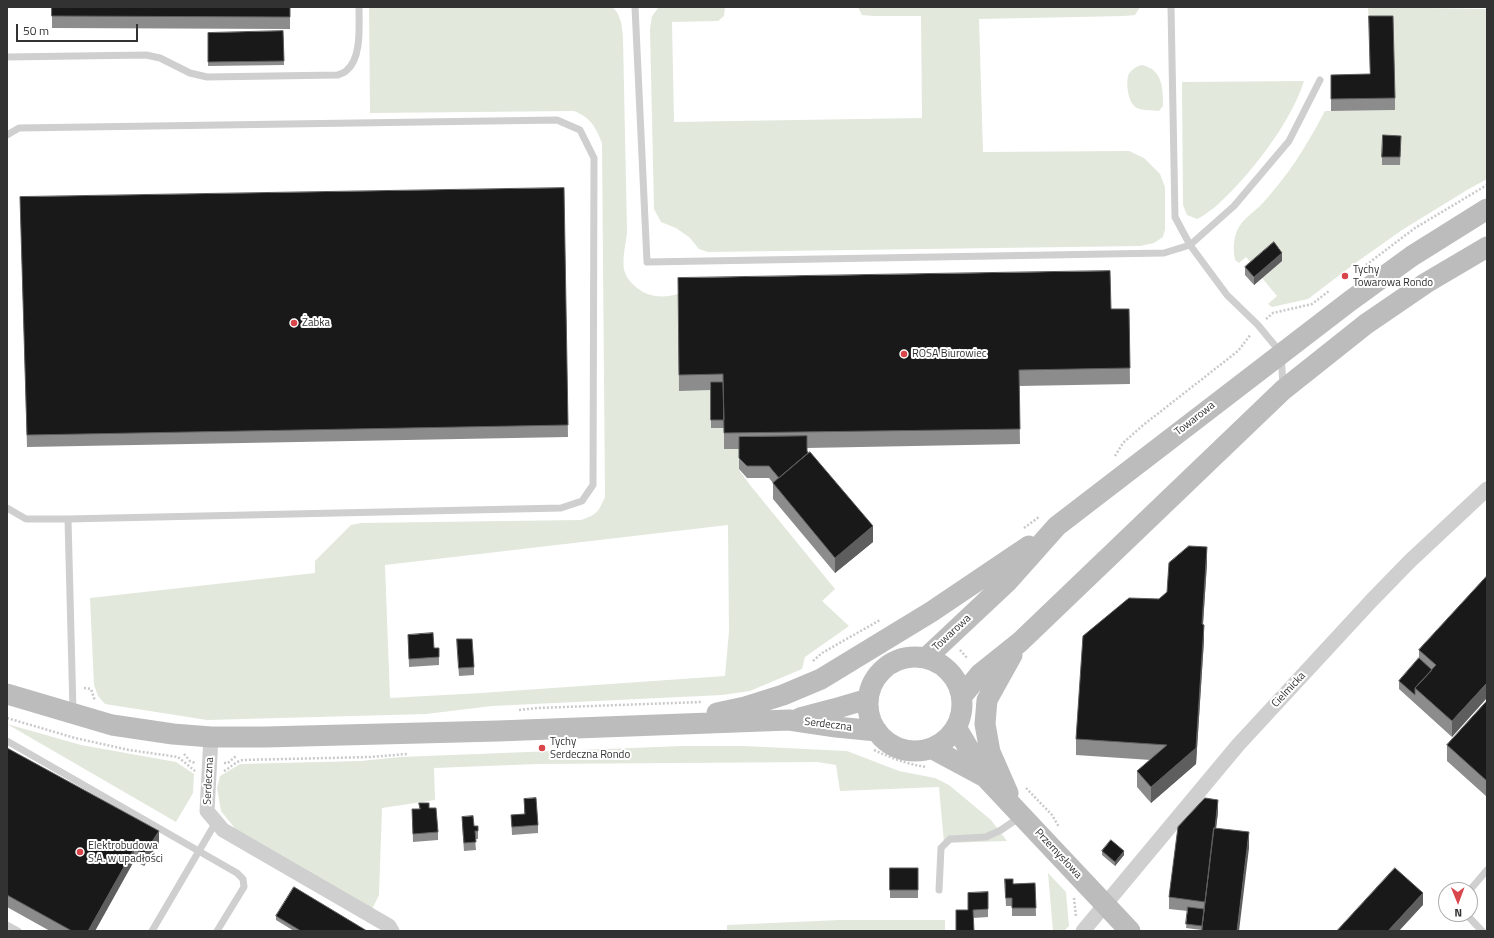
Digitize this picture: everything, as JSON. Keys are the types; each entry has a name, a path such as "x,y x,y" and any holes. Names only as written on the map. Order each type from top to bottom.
{"street":[{"name":"Towarowa","path":"926,658 1008,581 1049,521 1281,353 1350,300 1412,256 1487,209"},
{"path":"962,696 980,674 1020,642 1283,390 1366,324 1426,283 1487,247"},
{"name":"Cielmicka","path":"1083,931 1244,740 1388,583 1487,489"},
{"path":"657,725 745,707 783,695 821,679 931,612 1049,521"},
{"path":"1018,810 990,752 985,724 987,700 1020,642"},
{"path":"913,656 936,661 946,668 953,676 959,685 962,696 961,717 956,727 930,758 919,751 907,750 890,743 873,739 868,710 868,699 871,686 878,674 888,665 900,659 913,656"},
{"path":"7,694 112,725 173,734 211,737 265,737 789,720"},
{"name":"Serdeczna","path":"789,720 868,699"},
{"name":"Serdeczna","path":"789,720 836,728 873,739"},
{"name":"Przemysłowa","path":"956,727 986,778 1018,810 1130,931"},
{"name":"Serdeczna","path":"211,737 207,811 223,830 389,926 392,931"},
{"name":"Przemysłowa","path":"930,758 986,778"}],"lane":[{"path":"7,57 146,55 160,58 190,72 207,77 338,75 347,71 353,62 358,49 359,7"},
{"path":"635,7 647,262 1164,253 1190,245 1234,206 1289,141 1320,80"},
{"path":"1170,7 1174,217 1190,245 1227,295 1258,325 1281,353 1283,390"},
{"path":"7,135 20,128 557,120 580,130 594,158 593,485 582,501 561,508 68,519 26,519 7,508"},
{"path":"68,519 74,714"},
{"path":"7,741 237,873 243,879 244,887 217,931"},
{"path":"940,890 941,848 950,839 986,837 1001,830 1018,810"},
{"path":"152,931 216,822"},
{"path":"1477,882 1487,870"},
{"path":"1474,922 1482,931"},
{"path":"7,925 18,931"}],"path":[{"path":"1361,268 1415,228 1487,185"},
{"path":"1113,458 1123,443 1138,430 1238,351 1258,325 1272,313 1312,304 1332,289"},
{"path":"1023,529 1049,521"},
{"path":"72,685 90,689 95,701 100,707"},
{"path":"514,711 537,708 705,702"},
{"path":"873,739 901,762 930,758"},
{"path":"220,772 231,767 238,761 243,760 370,757 407,754"},
{"path":"186,763 197,773"},
{"path":"1026,787 1052,815 1062,832"}],"shaded area":[{"path":"369,7 612,7 615,10 620,21 623,38 627,232 624,255 625,274 636,287 651,295 670,296 678,294 679,390 711,390 724,428 724,449 739,449 739,470 835,589 822,601 849,626 805,657 802,669 750,691 722,695 492,706 426,714 207,720 105,704 98,696 94,685 90,598 315,573 315,561 351,525 361,523 581,520 591,516 599,510 603,502 605,497 602,143 595,127 585,117 574,111 370,113","holes":["728,525 729,631 725,676 390,698 385,565"]},
{"path":"659,7 725,7 724,16 718,21 672,22 674,122 922,118 921,16 862,15 858,7 1140,7 1135,15 1124,16 979,19 983,152 1129,151 1144,158 1160,174 1165,187 1165,229 1163,237 1154,243 1140,246 708,252 699,249 689,237 676,228 661,222 654,209 650,29 652,16"},
{"path":"1368,7 1487,9 1487,179 1402,230 1308,299 1272,307 1268,304 1277,296 1262,278 1282,261 1251,263 1246,257 1239,263 1235,260 1234,243 1239,227 1265,201 1281,182 1295,163 1325,111 1395,110 1393,28 1369,28"},
{"path":"1142,65 1149,67 1158,75 1163,93 1163,106 1159,111 1139,109 1134,106 1130,98 1127,84 1128,76 1130,72"},
{"path":"1304,81 1298,97 1279,132 1241,181 1215,207 1202,216 1197,219 1187,215 1183,205 1182,82"},
{"path":"7,724 81,745 176,762 194,774 193,793 176,822"},
{"path":"682,746 744,746 847,751 899,771 935,778 949,785 991,820 1007,841 944,843 939,787 840,791 836,765 817,762 538,764 434,768 435,800 382,808 379,895 372,909 237,831 221,811 217,788 220,776 240,764 361,761 400,757"},
{"path":"1048,873 1066,892 1069,926 1064,931 1053,931"},
{"path":"840,920 945,920 945,931 727,931 727,925"}],"building":[{"path":"52,7 290,7 290,17 52,16"},
{"path":"1369,16 1393,16 1395,98 1331,99 1331,75 1370,74"},
{"path":"283,31 284,61 208,62 208,33"},
{"path":"1383,135 1401,136 1400,157 1382,157"},
{"name":"Żabka","path":"564,188 568,425 27,435 20,197"},
{"path":"1274,242 1282,253 1254,277 1245,267"},
{"name":"ROSA Biurowiec","path":"1110,271 1111,309 1129,309 1130,368 1019,370 1020,429 724,433 723,374 679,375 678,278"},
{"path":"711,382 723,382 724,420 711,420"},
{"path":"807,436 808,453 779,478 769,466 747,466 739,458 739,437"},
{"path":"810,452 873,526 835,558 773,483"},
{"path":"1189,546 1207,547 1202,624 1204,625 1196,748 1151,787 1137,771 1167,745 1076,739 1083,636 1129,598 1159,599 1167,592 1169,563"},
{"path":"1487,576 1487,683 1452,721 1415,688 1436,665 1419,650"},
{"path":"433,633 434,648 439,648 439,657 409,659 408,635"},
{"path":"457,639 472,639 474,667 459,668"},
{"path":"1419,658 1432,670 1415,688 1415,695 1399,681"},
{"path":"1487,701 1487,781 1447,745"},
{"name":"Elektrobudowa S.A. w upadłości","path":"7,748 159,831 144,854 134,849 88,931 72,931 7,895"},
{"path":"536,798 538,825 512,827 511,815 525,814 524,799"},
{"path":"1205,798 1218,800 1205,902 1169,897 1178,827"},
{"path":"419,803 429,803 429,808 436,808 438,832 413,834 412,809 420,809"},
{"path":"473,816 474,826 478,826 478,831 475,831 476,842 464,843 462,817"},
{"path":"1214,828 1249,832 1237,931 1202,931"},
{"path":"1111,840 1124,851 1115,862 1102,851"},
{"path":"890,868 918,868 918,890 890,890"},
{"path":"1395,868 1423,893 1388,931 1337,931"},
{"path":"1005,879 1013,879 1013,884 1035,883 1036,908 1012,908 1012,898 1006,898"},
{"path":"294,887 367,931 301,931 276,916"},
{"path":"988,892 988,909 973,910 974,931 956,931 956,910 968,910 968,893"},
{"path":"1188,907 1204,909 1202,926 1186,924"}],"place":[{"name":"Tychy Towarowa Rondo","path":"1345,276"},
{"name":"Żabka","path":"294,323"},
{"name":"ROSA Biurowiec","path":"904,354"},
{"name":"Tychy Serdeczna Rondo","path":"542,748"},
{"name":"Elektrobudowa S.A. w upadłości","path":"80,852"}]}
